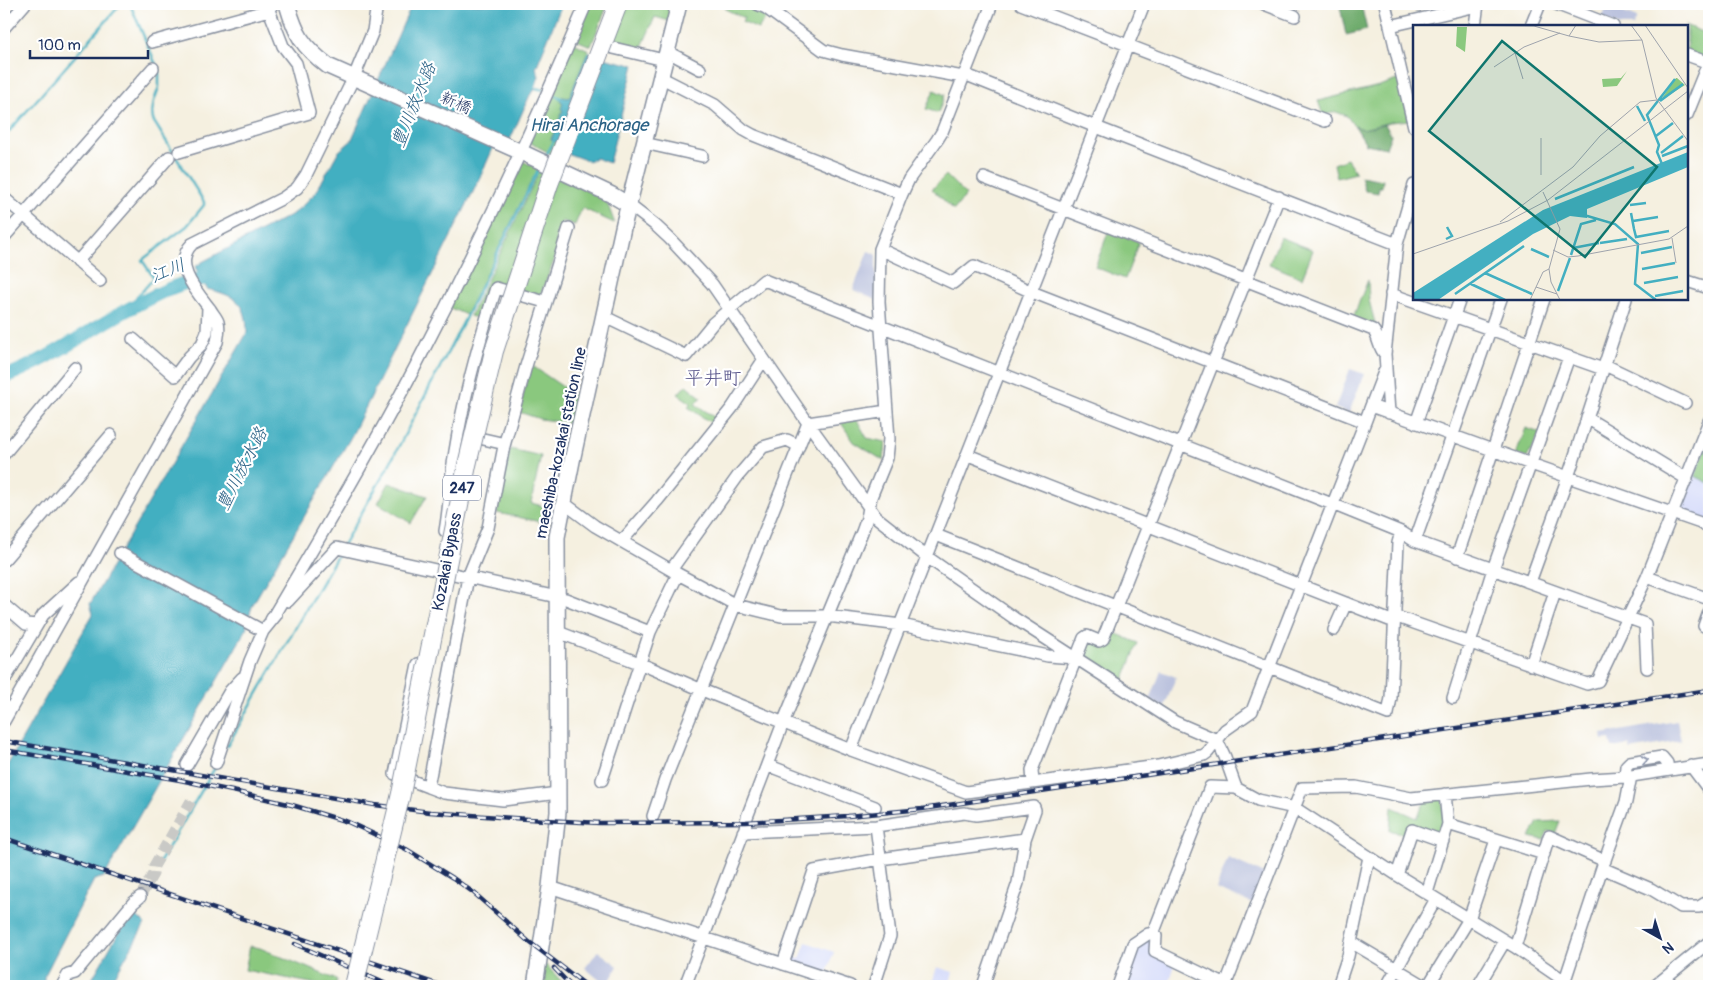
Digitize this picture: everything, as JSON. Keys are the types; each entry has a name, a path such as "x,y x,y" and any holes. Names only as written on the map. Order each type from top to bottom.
{"highway":[{"name":"Kozakai Bypass","path":"354,986 401,794 467,464 494,351 549,184 618,4"}],"main road":[{"name":"新橋","path":"287,4 293,25 301,41 328,66 519,151 629,205"},
{"name":"maeshiba-kozakai station line","path":"535,986 550,887 558,812 557,537 629,205 679,4"}],"street":[{"path":"4,28 25,4"},
{"path":"4,721 217,342 218,321 196,292 185,268 183,260 186,250 192,244 284,198 297,188 306,175 354,77 373,31 377,4"},
{"path":"271,620 415,367 519,151 586,4"},
{"path":"757,4 766,8 823,50 964,76 1396,244"},
{"path":"685,986 783,723 862,532 887,458 889,439 879,292 880,249 909,180 937,140 992,4"},
{"path":"1021,4 1325,121"},
{"path":"851,750 1144,4"},
{"path":"1264,4 1294,16"},
{"path":"1385,4 1413,123"},
{"path":"1531,25 1540,4"},
{"path":"1556,4 1610,25"},
{"path":"1390,26 1477,5 1475,25"},
{"path":"77,262 174,154 309,113 296,63 282,46 271,7 152,42"},
{"path":"610,47 665,56 700,69"},
{"path":"1688,55 1708,63 1688,113"},
{"path":"4,237 153,68"},
{"path":"660,77 715,105 744,130 753,135 902,194"},
{"path":"644,143 702,156"},
{"path":"984,178 1373,330 1376,334 1380,350 1385,354"},
{"path":"1389,413 1385,354 1396,244 1413,188"},
{"path":"1033,783 1032,770 1076,658 1086,637 1102,640 1279,197"},
{"path":"4,198 100,281"},
{"path":"629,205 670,239 712,284 808,423 876,517 927,557 1014,618 1175,722 1217,740 1226,757 1236,788"},
{"path":"428,787 468,577 488,528 504,446 545,302 569,228"},
{"path":"880,249 952,283 974,266 1032,292 1365,422"},
{"path":"605,317 686,356 714,323 764,280 1332,504 1401,532 1414,541 1645,624 1647,668"},
{"path":"1688,281 1709,288"},
{"path":"545,302 496,288 477,346 453,464 450,502 439,570 395,774 444,793 504,800 558,793"},
{"path":"1391,294 1416,301 1490,330 1604,367 1685,403"},
{"path":"1416,422 1460,300"},
{"path":"1414,541 1500,300"},
{"path":"1457,557 1544,300"},
{"path":"1530,582 1568,477 1626,300"},
{"path":"133,339 175,376 188,357 202,344 207,332 208,307"},
{"path":"1453,698 1493,569 1569,357"},
{"path":"622,541 732,408 764,359"},
{"path":"4,454 75,368"},
{"path":"558,632 639,663 851,750 966,792 1158,766 1204,755 1211,749 1225,730 1252,711 1386,368"},
{"path":"1371,406 1709,526"},
{"path":"808,423 886,411"},
{"path":"1587,418 1687,478"},
{"path":"968,455 1389,620 1400,618 1587,684 1598,681 1628,618 1647,577 1709,421"},
{"path":"653,816 665,780 808,423"},
{"path":"4,560 111,435"},
{"path":"479,438 500,443 504,446"},
{"path":"602,780 639,663 674,572 738,476 763,446 787,440 799,446"},
{"path":"564,503 595,526 674,572 736,605 781,616 827,616 901,625 1048,656 1076,658"},
{"path":"936,535 1388,714 1391,698 1398,543 1401,532"},
{"path":"216,763 261,630 337,548 566,600 650,632"},
{"path":"120,553 261,630"},
{"path":"4,681 43,615 87,574"},
{"path":"1647,577 1709,599"},
{"path":"1531,665 1555,592"},
{"path":"1334,630 1346,603"},
{"path":"4,605 26,624 37,625"},
{"path":"1704,626 1709,612"},
{"path":"187,765 230,691 244,676"},
{"path":"1625,777 1412,798 1356,787 1302,788 1295,808 1226,986 1155,951 1156,936 1154,934 1210,787 1236,788 1258,800 1295,808 1396,875 1515,947 1566,985 1617,824 1625,777 1626,766 1630,762 1662,757 1667,763 1668,770 1709,764"},
{"path":"767,765 875,807"},
{"path":"1691,766 1709,790"},
{"path":"1387,986 1397,970 1432,896 1448,824 1445,794"},
{"path":"743,832 876,826 964,813 976,815 1034,807 1035,810 1025,839 1018,884 983,986"},
{"path":"1448,824 1544,854"},
{"path":"874,986 890,936 876,826"},
{"path":"1396,875 1412,830 1443,841"},
{"path":"1515,947 1549,836 1651,889 1681,907 1699,907 1709,902"},
{"path":"783,964 814,871 1025,839"},
{"path":"1351,942 1427,986 1469,919 1496,840"},
{"path":"1338,986 1348,956 1370,857"},
{"path":"550,887 783,964 824,982 850,986"},
{"path":"62,986 68,975 75,972 140,897"},
{"path":"1118,986 1133,944 1148,934 1154,934"},
{"path":"1478,986 1505,941"},
{"path":"1655,986 1709,942"}],"shaded area":[{"path":"1608,4 1625,4 1622,12 1637,18 1634,25 1617,25 1602,19"},
{"path":"868,251 876,254 876,300 853,290"},
{"path":"1350,369 1364,374 1349,413 1335,408"},
{"path":"1709,434 1709,521 1683,511 1681,506"},
{"path":"1161,671 1176,677 1164,708 1150,700"},
{"path":"1677,721 1681,741 1630,750 1629,745 1612,748 1610,739 1603,740 1602,734"},
{"path":"1228,858 1265,874 1253,904 1216,889"},
{"path":"1146,938 1153,940 1175,965 1168,986 1120,986 1134,946"},
{"path":"806,942 834,952 826,975 785,961 787,955 800,959"},
{"path":"598,951 618,966 607,986 585,968"},
{"path":"937,967 953,972 949,986 931,986"}],"green space":[{"path":"589,4 608,4 591,46 576,40"},
{"path":"627,4 674,4 669,21 655,17 641,49 611,42"},
{"path":"728,4 754,6 768,14 758,29 742,22 744,18 725,9"},
{"path":"1361,4 1367,30 1346,35 1340,7"},
{"path":"1688,26 1709,35 1709,52 1706,60 1688,52"},
{"path":"574,43 589,50 569,98 562,97 560,100 563,109 551,139 558,143 553,155 529,142"},
{"path":"1400,79 1409,120 1390,122 1363,129 1354,126 1347,116 1336,112 1323,115 1318,101"},
{"path":"934,90 945,95 938,113 926,109"},
{"path":"1385,124 1391,135 1386,148 1366,144 1355,126 1363,129"},
{"path":"1347,159 1356,173 1337,178 1334,164"},
{"path":"520,160 606,200 614,223 582,208 575,225 562,221 556,237 557,253 541,294 537,295 490,283 477,318 470,316 537,176 535,175 466,315 448,307"},
{"path":"946,175 966,195 954,210 932,189"},
{"path":"1361,176 1383,180 1382,187 1379,187 1378,193 1365,191"},
{"path":"1109,230 1139,242 1125,279 1095,267"},
{"path":"1280,237 1313,250 1302,278 1269,264"},
{"path":"1368,280 1369,300 1377,331 1352,320"},
{"path":"531,365 582,400 576,424 540,419 519,412"},
{"path":"686,385 701,397 695,404 719,420 714,425 688,407 691,403 678,394"},
{"path":"839,420 857,420 867,438 886,442 884,461 854,442"},
{"path":"1526,428 1540,433 1527,458 1516,454"},
{"path":"1709,440 1709,483 1695,476"},
{"path":"510,449 541,456 531,503 551,508 547,523 497,513"},
{"path":"389,483 427,496 411,523 378,503"},
{"path":"1108,630 1138,643 1123,682 1081,653 1086,640 1099,643"},
{"path":"1442,799 1445,823 1440,837 1407,836 1390,830 1392,807 1417,818 1425,801"},
{"path":"1560,821 1555,834 1548,831 1544,840 1530,837 1538,822"},
{"path":"250,946 260,948 337,980 335,986 326,986 245,970"},
{"path":"546,965 566,986 540,986 543,966"}],"water":[{"name":"豊川放水路","path":"412,4 562,4 536,68 539,76 534,91 530,95 509,142 498,137 478,182 351,437 253,604 246,630 104,877 94,880 44,977 44,986 4,986 4,771 93,614 90,604 247,333 245,314 242,307 238,302 225,294 207,289 195,267 291,215 316,192 338,152 351,141"},
{"name":"Hirai Anchorage","path":"588,52 634,65 609,163 596,158 588,161 569,154 558,143 551,140 563,110 561,109 563,103 560,100 562,97 569,98"},
{"path":"130,913 134,913 145,924 109,986 88,986"}],"waterway":[{"path":"4,137 121,4"},
{"path":"125,310 154,278 142,260 187,226 204,205 204,202 153,120 152,113 159,87 159,72 130,4"},
{"path":"535,88 544,90"},
{"path":"551,94 561,98"},
{"path":"545,157 554,141"},
{"path":"343,545 388,467 464,321 540,166"},
{"name":"江川","path":"4,377 58,351 128,309 164,291 181,284 218,277"},
{"path":"227,746 337,556"},
{"path":"157,867 216,766"}],"tunnel":[{"path":"140,897 153,874 154,866 191,801"}],"railway":[{"path":"4,741 375,805 430,812 600,823 746,822 848,816 922,809 1709,690"},
{"path":"4,750 180,780 292,805 348,822 406,849 453,878 474,893 528,941 587,986"},
{"path":"4,838 442,986"},
{"path":"295,944 391,986"},
{"path":"554,968 571,986"}],"district":[{"name":"平井町","path":"713,378"}]}
